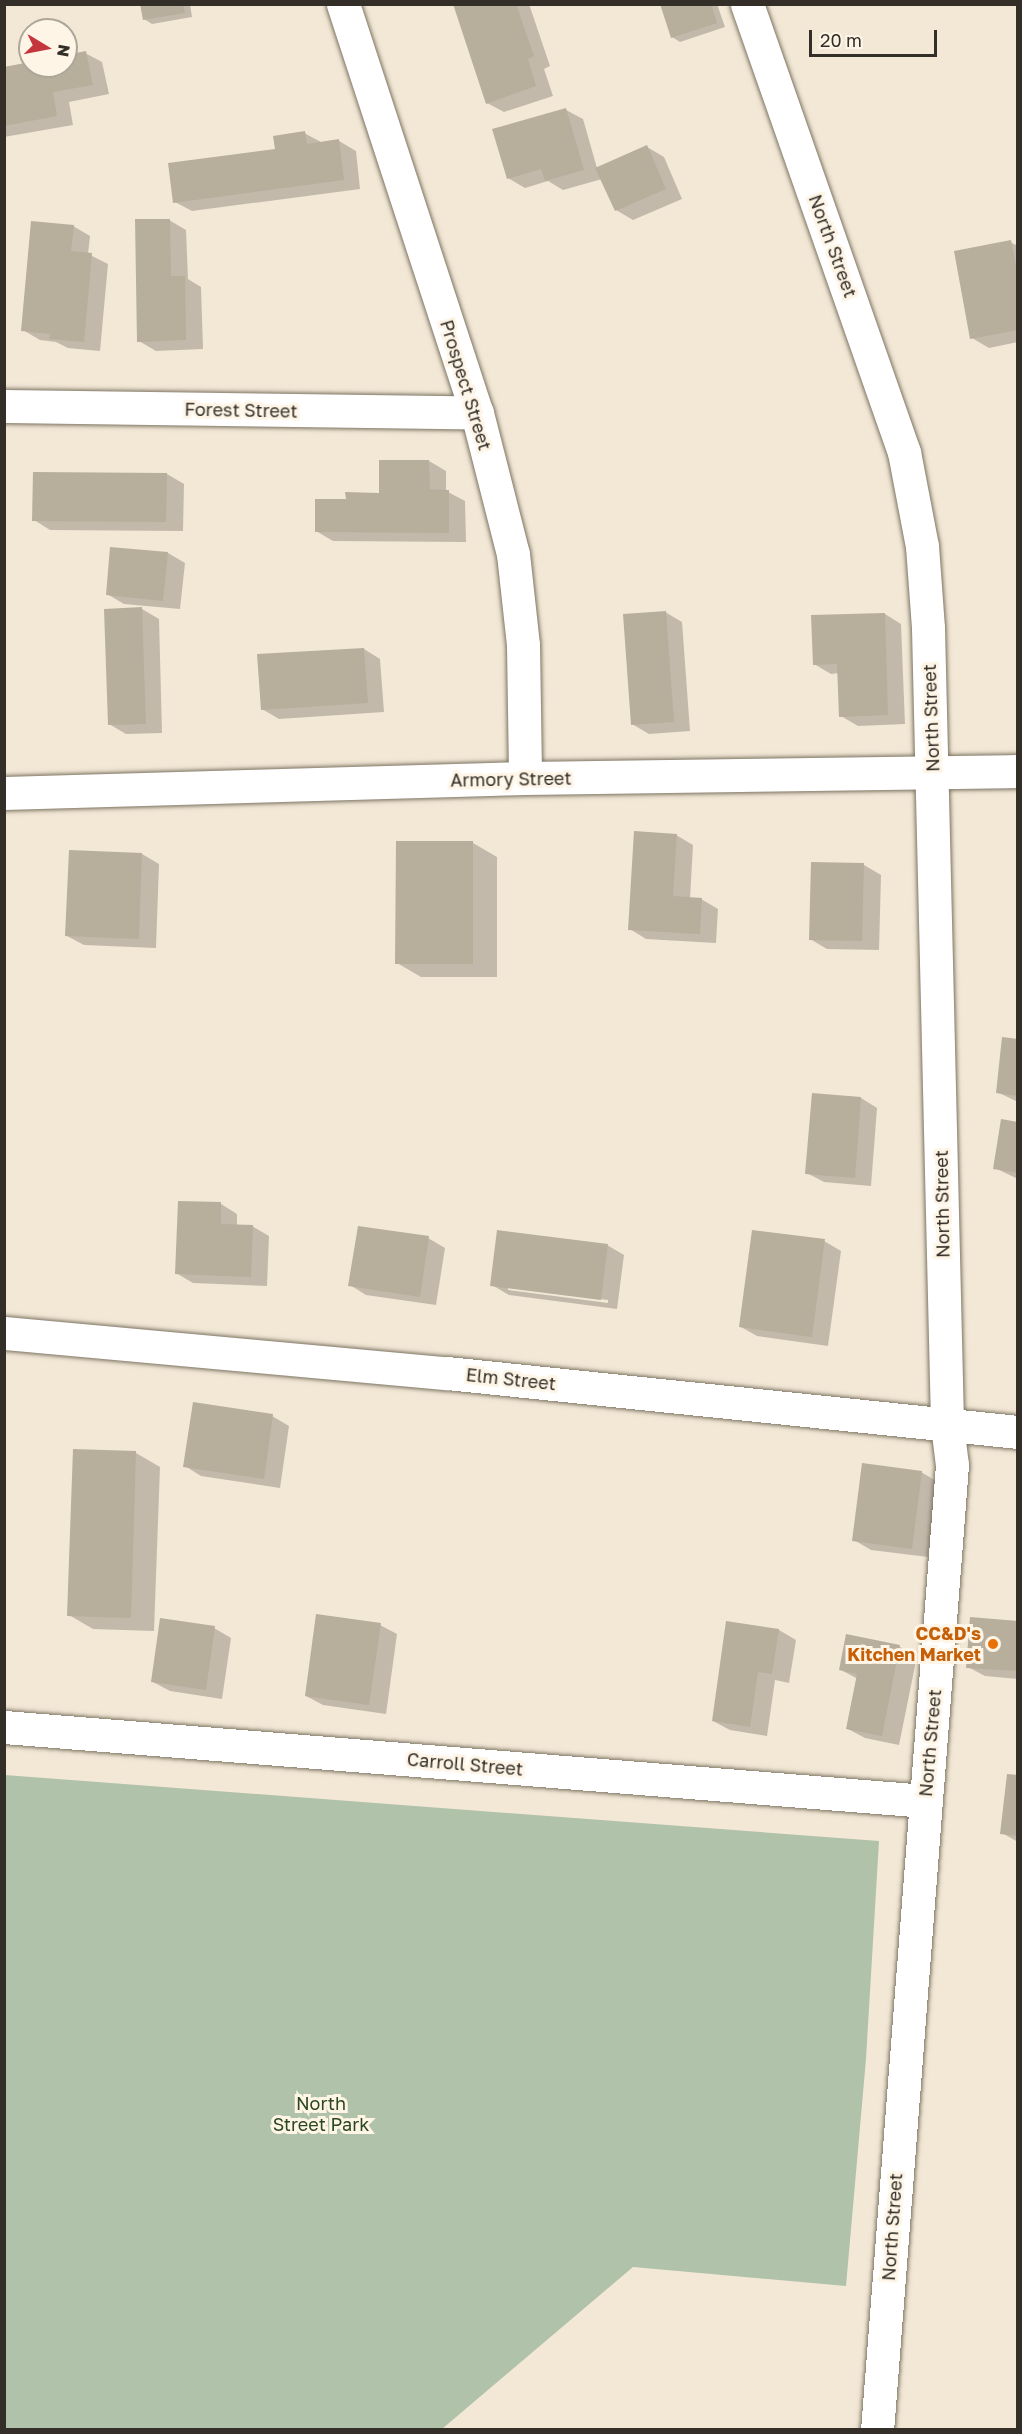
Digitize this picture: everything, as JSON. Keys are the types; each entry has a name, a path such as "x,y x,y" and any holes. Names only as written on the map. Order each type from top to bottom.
{"street":[{"name":"Prospect Street","path":"343,4 477,413 513,554 523,645 525,778"},
{"name":"North Street","path":"747,4 904,452 922,546 928,628 947,1425 952,1465 877,2430"},
{"name":"Forest Street","path":"4,406 477,413"},
{"name":"Armory Street","path":"4,793 525,778 1017,771"},
{"name":"Elm Street","path":"4,1333 447,1373 1017,1432"},
{"name":"Carroll Street","path":"4,1727 925,1801"}],"green space":[{"name":"North Street Park","path":"5,1775 879,1841 866,2059 846,2286 633,2267 442,2429 5,2429"}],"building":[{"path":"140,4 183,4 185,13 143,20"},
{"path":"453,4 516,4 534,56 528,59 536,86 486,104"},
{"path":"660,4 711,4 717,23 671,38"},
{"path":"86,51 93,85 53,92 57,116 4,126 4,67 18,64 18,78 78,78 78,53"},
{"path":"566,108 584,170 545,181 541,169 507,179 492,129"},
{"path":"305,131 307,144 339,139 344,180 173,203 168,163 275,149 273,136"},
{"path":"647,145 666,189 615,211 595,168"},
{"path":"135,219 170,219 171,276 185,276 186,340 137,342"},
{"path":"31,221 74,225 71,251 92,253 84,342 49,339 50,334 21,331"},
{"path":"1011,240 1018,276 1018,330 970,339 954,251"},
{"path":"379,460 429,460 430,489 449,490 449,533 315,532 315,499 346,499 345,492 379,493"},
{"path":"33,472 167,473 166,522 32,521"},
{"path":"110,547 168,552 163,601 106,595"},
{"path":"142,607 146,724 108,725 104,609"},
{"path":"666,611 674,722 631,725 623,614"},
{"path":"885,613 888,715 839,717 837,664 813,665 811,615"},
{"path":"364,648 368,703 261,710 257,654"},
{"path":"634,831 677,834 673,896 702,898 700,934 628,930"},
{"path":"396,841 473,841 473,964 395,964"},
{"path":"69,850 142,853 139,939 65,936"},
{"path":"811,862 864,863 862,941 809,940"},
{"path":"1002,1037 1018,1039 1018,1096 996,1093"},
{"path":"812,1093 861,1097 855,1178 805,1174"},
{"path":"1001,1119 1018,1122 1018,1173 993,1169"},
{"path":"178,1201 221,1202 221,1224 253,1225 251,1277 175,1274"},
{"path":"358,1226 429,1236 420,1297 348,1286"},
{"path":"497,1230 608,1244 601,1300 490,1286"},
{"path":"752,1230 825,1239 812,1337 739,1327"},
{"path":"193,1402 273,1414 264,1479 183,1467"},
{"path":"73,1449 136,1451 131,1618 67,1616"},
{"path":"862,1463 922,1471 912,1549 852,1541"},
{"path":"316,1614 381,1623 369,1705 305,1696"},
{"name":"CC&D's Kitchen Market","path":"970,1617 1018,1621 1018,1671 966,1668"},
{"path":"160,1618 215,1626 206,1690 151,1682"},
{"path":"726,1621 779,1629 772,1674 758,1672 750,1727 712,1721"},
{"path":"846,1634 900,1645 882,1736 846,1729 857,1674 839,1670"},
{"path":"1007,1774 1018,1775 1018,1836 1000,1834"}],"place":[{"name":"CC&D's Kitchen Market","path":"993,1644"}]}
